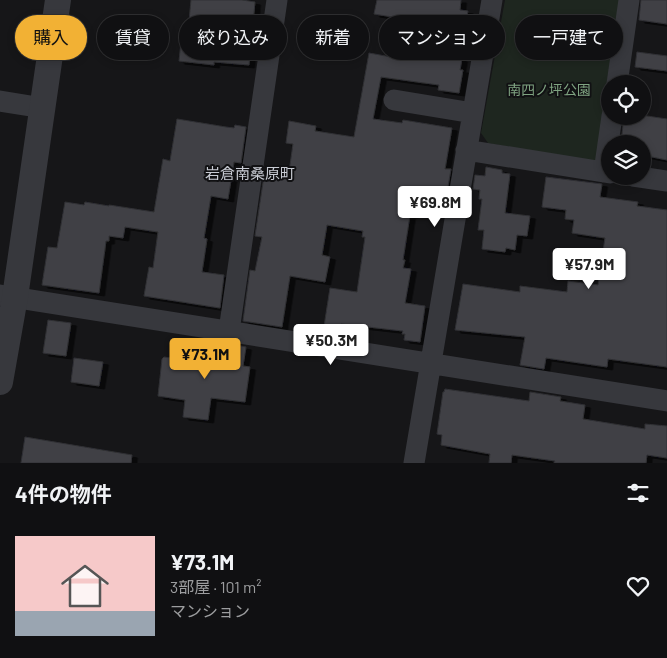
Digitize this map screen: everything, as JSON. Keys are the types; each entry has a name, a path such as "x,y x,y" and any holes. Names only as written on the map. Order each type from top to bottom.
{"street":[{"path":"0,382 8,296 42,108 58,0"},
{"path":"228,331 277,0"},
{"path":"489,15 492,0"},
{"path":"618,75 629,0"},
{"path":"414,463 481,60"},
{"path":"394,100 472,113"},
{"path":"0,101 42,108"},
{"path":"466,150 601,171"},
{"path":"651,179 667,182"},
{"path":"8,296 667,401"}],"green space":[{"name":"南四ノ坪公園","path":"505,0 624,0 622,15 515,15 515,60 614,60 612,75 601,75 601,125 604,125 599,156 593,162 488,143 481,133 494,60 505,60 505,15 502,15"}],"building":[{"path":"191,0 242,0 255,2 254,15 190,15"},
{"path":"377,0 461,0 460,10 468,11 467,15 374,14"},
{"path":"641,0 667,0 667,24 639,20"},
{"path":"637,52 667,56 667,71 635,67"},
{"path":"369,53 379,55 379,60 462,60 460,70 463,70 459,93 438,90 439,85 381,77 373,119 402,123 403,120 452,128 445,169 451,169 447,192 422,188 419,205 415,204 413,215 410,215 403,260 405,260 403,268 411,269 405,303 425,306 420,342 404,340 405,334 402,334 403,331 341,324 339,335 323,333 330,288 357,292 365,237 362,237 363,231 327,225 322,255 330,257 325,282 290,276 282,327 243,321 250,270 255,271 262,237 255,236 264,176 288,179 293,144 286,143 289,121 316,126 315,131 354,137"},
{"path":"249,60 249,65 214,62 214,65 179,61"},
{"path":"651,117 667,119 667,160 651,157 651,135 622,135 623,125 651,125"},
{"path":"177,119 234,128 235,125 246,127 241,163 234,162 228,199 211,196 204,238 207,239 202,272 224,275 220,308 144,296 149,267 153,268 158,232 125,227 123,238 109,236 109,241 106,241 99,293 42,285 48,247 57,248 65,202 84,205 85,202 154,212 163,159 170,161"},
{"path":"486,167 502,170 502,173 510,174 505,213 530,216 527,236 517,235 515,250 506,248 505,252 482,249 484,230 478,230 482,199 479,199 480,190 473,189 475,175 485,176"},
{"path":"546,177 601,184 600,197 638,202 637,206 667,210 667,367 608,359 607,367 546,358 544,369 520,365 525,337 455,330 463,284 520,292 520,286 567,292 568,281 598,285 605,238 572,233 574,220 565,219 566,210 542,207"},
{"path":"48,320 71,323 66,356 43,353"},
{"path":"225,343 246,347 243,366 250,367 245,402 211,398 208,420 183,417 185,400 158,396 162,359 164,357 196,361 198,352 223,356"},
{"path":"74,358 103,362 99,386 71,382"},
{"path":"445,389 529,401 530,392 561,397 560,401 585,405 583,419 645,429 645,424 667,426 667,458 647,455 646,463 554,463 555,461 512,455 511,463 489,463 490,454 441,445 442,435 437,434"},
{"path":"25,437 132,455 131,463 21,463"}],"district":[{"name":"岩倉南桑原町","path":"250,173"}]}
